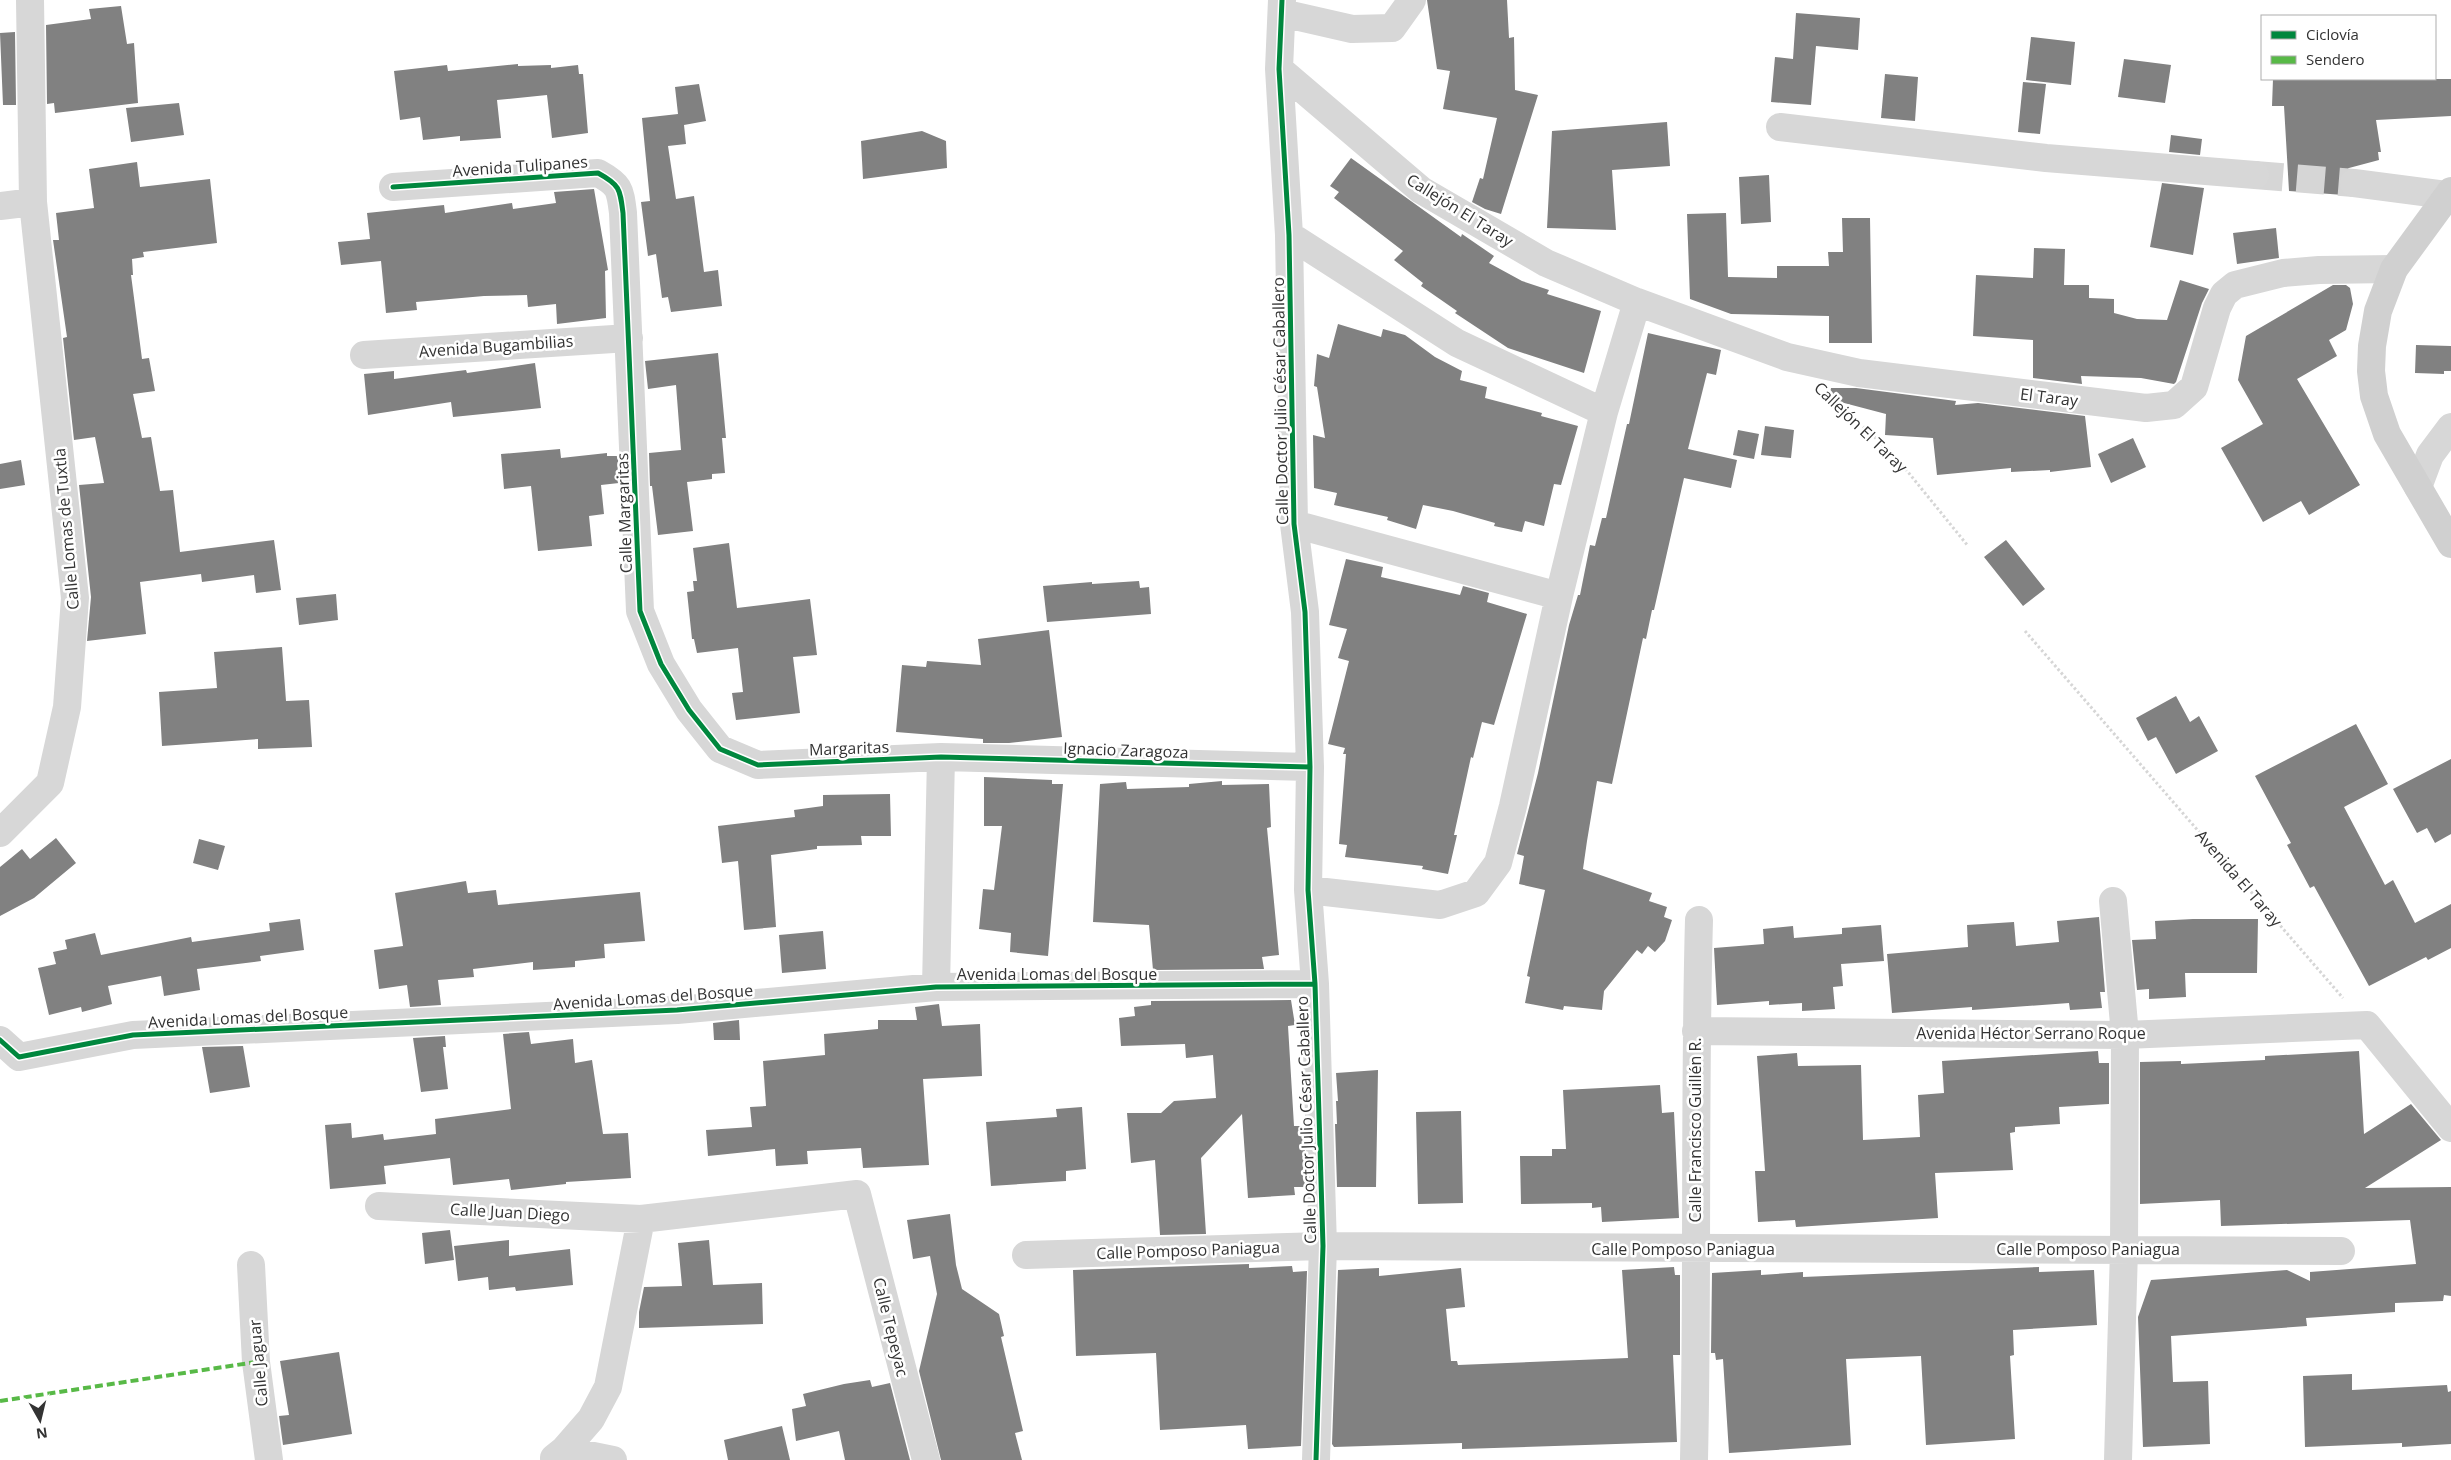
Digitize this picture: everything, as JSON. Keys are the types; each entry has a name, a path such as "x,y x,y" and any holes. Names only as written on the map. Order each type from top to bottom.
{"street":[{"name":"Calle Lomas de Tuxtla","path":"0,833 50,783 67,707 75,598 34,202 30,0"},
{"path":"1282,6 1352,29 1392,28 1412,0"},
{"name":"Calle Doctor Julio César Caballero","path":"1282,6 1279,69 1289,235 1294,524 1305,612 1310,767 1308,890 1315,984 1322,1246 1316,1460"},
{"name":"Callejón El Taray","path":"1279,69 1421,190 1546,263 1637,302"},
{"path":"1780,127 2046,158 2255,175"},
{"name":"Avenida Tulipanes","path":"393,187 598,173 612,181 620,189 623,212"},
{"path":"2354,183 2449,193 2394,269 2378,311 2371,371 2374,396 2387,434 2451,544"},
{"path":"0,206 34,202"},
{"name":"Calle Margaritas","path":"623,212 640,610 661,664 689,710 720,749 758,765"},
{"path":"1289,235 1457,344 1604,412"},
{"name":"El Taray","path":"1637,302 1787,357 1850,371 2146,408 2174,405 2194,386 2217,308 2224,294 2235,285 2283,273 2319,270 2394,269"},
{"path":"1308,890 1440,905 1476,893 1498,863 1514,806 1559,596 1604,412 1637,302"},
{"name":"Avenida Bugambilias","path":"364,355 629,338"},
{"path":"2418,487 2430,455 2451,427"},
{"path":"1294,524 1559,596"},
{"path":"936,987 941,757"},
{"name":"Margaritas","path":"758,765 941,757"},
{"name":"Ignacio Zaragoza","path":"941,757 1310,767"},
{"path":"2113,901 2125,1035 2124,1249 2118,1460"},
{"name":"Calle Francisco Guillén R.","path":"1694,1460 1696,1368 1696,1030 1699,920"},
{"name":"Avenida Lomas del Bosque","path":"0,1040 19,1056 133,1035 677,1010 936,987 1315,984"},
{"path":"2367,1025 2451,1128"},
{"name":"Avenida Héctor Serrano Roque","path":"1696,1030 2125,1035 2367,1025"},
{"name":"Calle Juan Diego","path":"379,1206 641,1219 857,1194"},
{"name":"Calle Tepeyac","path":"857,1194 926,1460"},
{"path":"558,1455 591,1419 608,1388 641,1219"},
{"name":"Calle Pomposo Paniagua","path":"1026,1255 1322,1246 2341,1251"},
{"name":"Calle Jaguar","path":"251,1265 256,1362 269,1460"},
{"path":"558,1455 613,1460"}],"building":[{"path":"1427,0 1507,0 1509,38 1514,37 1515,90 1538,95 1501,214 1472,202 1480,178 1483,179 1497,118 1443,109 1450,71 1437,69"},
{"path":"121,6 127,44 134,43 138,103 55,113 54,103 47,104 46,25 91,19 89,9"},
{"path":"1796,13 1860,18 1858,50 1816,46 1811,105 1771,102 1775,57 1793,59"},
{"path":"15,32 16,105 3,105 0,33"},
{"path":"2031,37 2075,42 2071,85 2026,80"},
{"path":"2124,59 2171,65 2165,103 2118,97"},
{"path":"518,64 518,66 551,65 551,68 578,65 579,74 583,74 588,133 552,138 547,95 497,100 501,138 460,141 460,136 423,140 420,117 400,120 394,71 447,65 448,71"},
{"path":"1885,74 1918,77 1915,121 1881,118"},
{"path":"2451,79 2451,116 2376,120 2381,152 2378,152 2379,160 2349,168 2342,173 2339,181 2340,189 2344,195 2289,191 2284,106 2272,106 2273,80"},
{"path":"2023,82 2046,84 2040,134 2018,132"},
{"path":"699,84 706,121 684,125 686,144 668,146 676,199 694,196 704,272 718,270 722,306 671,312 668,297 662,298 656,254 648,256 641,202 650,201 642,118 678,114 675,87"},
{"path":"179,103 184,135 131,142 126,108"},
{"path":"1667,122 1670,166 1612,170 1616,230 1547,228 1552,131"},
{"path":"922,131 946,141 947,168 863,179 861,141"},
{"path":"2171,135 2202,139 2200,155 2169,152"},
{"path":"1351,158 1461,237 1462,234 1494,256 1489,263 1522,281 1549,290 1547,294 1601,311 1584,373 1508,348 1455,313 1457,311 1421,286 1423,283 1394,260 1403,251 1334,198 1339,192 1330,186"},
{"path":"137,162 140,187 210,179 217,243 143,252 144,257 132,259 133,275 131,275 142,359 149,358 155,391 133,394 142,438 151,437 160,491 173,490 180,552 274,540 281,590 256,593 254,575 202,582 201,574 140,582 146,634 87,641 91,597 79,485 104,483 95,437 74,440 63,338 67,337 53,240 59,240 56,213 94,208 89,169"},
{"path":"1769,175 1771,222 1741,224 1739,177"},
{"path":"2162,183 2204,188 2193,255 2150,247"},
{"path":"594,189 608,270 605,271 606,318 557,324 556,304 528,307 527,295 484,296 416,302 417,310 386,313 381,261 341,265 338,242 370,239 367,213 444,205 445,213 512,203 513,209 556,203 554,192"},
{"path":"1726,213 1728,277 1777,278 1777,266 1829,266 1828,252 1843,252 1842,218 1870,218 1872,343 1829,343 1829,316 1731,314 1690,299 1687,214"},
{"path":"2276,228 2279,258 2237,264 2233,233"},
{"path":"2034,248 2065,249 2064,285 2089,285 2089,298 2114,299 2114,313 2137,319 2167,320 2180,280 2209,289 2202,303 2176,382 2174,384 2141,378 2081,376 2082,384 2033,378 2033,340 1973,336 1976,275 2033,278"},
{"path":"2333,285 2346,285 2350,288 2353,304 2346,330 2329,340 2337,356 2297,379 2360,485 2309,515 2301,501 2263,522 2221,448 2263,424 2238,380 2246,336"},
{"path":"1338,324 1381,337 1383,329 1405,335 1435,357 1462,371 1460,380 1487,387 1485,398 1542,413 1541,416 1578,426 1561,485 1554,484 1544,526 1525,521 1522,532 1494,526 1495,523 1453,511 1423,505 1416,529 1387,520 1388,517 1334,505 1337,493 1314,488 1313,435 1325,438 1317,387 1314,386 1317,354 1329,358"},
{"path":"1648,333 1721,350 1716,375 1707,373 1688,449 1737,460 1731,488 1684,478 1654,610 1652,610 1646,639 1643,638 1612,784 1597,781 1583,869 1652,893 1649,901 1667,907 1664,917 1672,920 1665,941 1655,952 1648,946 1642,954 1637,950 1604,991 1602,1010 1564,1006 1563,1010 1525,1003 1530,977 1527,976 1545,890 1519,884 1524,856 1517,854 1538,773 1569,625 1578,595 1580,595 1590,545 1595,546 1602,518 1606,518 1627,424 1629,424"},
{"path":"2416,345 2451,346 2451,371 2444,371 2444,374 2415,373"},
{"path":"718,353 726,438 722,438 725,473 712,474 712,479 687,482 693,531 658,535 652,486 650,486 649,453 681,450 676,385 648,389 645,361"},
{"path":"535,363 541,408 453,417 451,402 368,415 364,374 394,371 394,379 466,370 467,373"},
{"path":"1831,388 1856,388 1956,401 1955,405 1978,403 2085,416 2091,467 2050,472 2050,470 2011,472 2011,468 1937,475 1933,438 1885,435 1886,414 1829,399"},
{"path":"1765,426 1794,430 1791,458 1761,455"},
{"path":"1738,430 1759,434 1754,459 1733,455"},
{"path":"2133,438 2146,467 2111,483 2098,454"},
{"path":"560,449 561,458 607,453 607,456 618,456 619,483 601,485 604,514 589,516 592,546 538,551 531,486 504,489 501,454"},
{"path":"21,460 25,485 0,489 0,464"},
{"path":"2006,540 2045,589 2023,606 1984,557"},
{"path":"729,543 737,608 810,599 817,655 793,657 800,713 736,720 732,693 743,692 738,648 697,653 694,639 692,639 687,592 694,591 693,581 697,581 693,548"},
{"path":"1346,559 1383,567 1381,577 1460,595 1463,586 1489,593 1487,602 1527,614 1494,725 1482,722 1473,758 1471,757 1454,835 1457,835 1448,874 1422,869 1423,866 1345,857 1347,845 1339,844 1346,754 1343,754 1345,748 1328,744 1349,661 1338,658 1347,629 1329,625"},
{"path":"1139,581 1140,588 1149,587 1151,614 1047,622 1043,586"},
{"path":"336,594 338,620 299,625 296,598"},
{"path":"1049,630 1062,737 1009,743 983,743 983,739 896,732 902,665 926,667 927,661 981,665 978,639"},
{"path":"282,647 286,701 309,700 312,747 258,749 258,739 162,746 159,692 217,688 214,652"},
{"path":"2176,696 2190,722 2199,716 2218,751 2176,774 2156,737 2148,741 2136,718"},
{"path":"2356,724 2388,784 2344,807 2385,885 2393,880 2415,923 2451,904 2451,948 2428,960 2426,957 2369,986 2314,886 2310,888 2287,845 2291,843 2255,776"},
{"path":"2451,759 2451,834 2435,843 2427,828 2417,833 2393,789"},
{"path":"984,777 1052,780 1052,784 1063,784 1048,956 1010,952 1011,933 979,929 983,889 994,890 1002,826 984,826"},
{"path":"1222,781 1222,785 1269,784 1271,827 1267,828 1279,955 1262,957 1264,969 1153,970 1149,925 1093,922 1100,784 1126,782 1127,789 1189,787 1189,784"},
{"path":"890,794 891,836 861,836 862,845 817,846 817,849 771,855 776,927 744,930 738,861 722,863 718,826 795,817 794,810 823,806 823,795"},
{"path":"56,838 76,863 34,898 0,916 0,867 22,849 30,859"},
{"path":"199,839 225,846 218,870 193,863"},
{"path":"466,881 468,893 496,890 498,905 640,892 645,941 604,944 605,958 575,961 575,967 533,970 533,962 473,969 474,977 438,980 441,1005 410,1007 407,985 379,989 374,950 403,946 395,893"},
{"path":"2099,917 2105,992 2100,992 2102,1008 2070,1010 2069,1003 1972,1010 1972,1007 1892,1013 1887,954 1968,947 1967,925 2014,922 2016,946 2059,942 2057,921"},
{"path":"300,919 304,950 260,956 261,961 197,969 200,990 164,996 161,976 108,986 112,1004 82,1012 81,1007 49,1015 38,968 56,964 53,952 67,949 65,940 95,933 101,955 191,937 192,942 270,931 269,923"},
{"path":"2258,919 2257,973 2185,973 2186,997 2149,999 2149,989 2137,990 2132,940 2156,939 2155,921"},
{"path":"1881,925 1884,961 1841,964 1843,986 1833,987 1835,1009 1802,1011 1802,1003 1769,1005 1769,1001 1717,1005 1714,948 1764,944 1763,929 1793,926 1794,938 1842,934 1842,928"},
{"path":"823,931 826,969 782,973 779,935"},
{"path":"1291,1000 1295,1025 1288,1026 1294,1126 1304,1126 1306,1187 1294,1187 1295,1195 1248,1198 1242,1114 1201,1158 1206,1234 1160,1235 1155,1160 1131,1163 1127,1113 1161,1113 1174,1101 1216,1098 1213,1055 1186,1058 1185,1044 1121,1046 1119,1018 1135,1016 1134,1007 1151,1005 1151,1001"},
{"path":"939,1004 942,1026 980,1024 982,1076 923,1079 929,1165 863,1168 861,1148 807,1151 808,1164 776,1166 775,1149 708,1156 706,1130 752,1127 750,1107 766,1106 763,1061 825,1055 824,1034 878,1029 878,1020 917,1020 915,1007"},
{"path":"739,1020 740,1040 714,1040 713,1023"},
{"path":"529,1032 531,1044 573,1039 575,1063 592,1060 603,1134 628,1133 631,1178 566,1182 566,1184 511,1190 509,1179 453,1185 450,1158 384,1166 386,1184 330,1189 325,1125 351,1123 352,1138 383,1134 384,1140 436,1134 435,1119 511,1109 503,1034"},
{"path":"445,1036 446,1047 443,1047 448,1089 421,1092 413,1038"},
{"path":"243,1046 250,1087 210,1093 202,1047"},
{"path":"2098,1051 2099,1063 2109,1063 2109,1104 2059,1107 2060,1124 2015,1127 2015,1132 2010,1133 2013,1170 1935,1173 1938,1218 1796,1227 1795,1220 1758,1222 1755,1171 1765,1171 1757,1056 1797,1053 1798,1066 1861,1065 1863,1140 1920,1137 1918,1095 1944,1093 1942,1061"},
{"path":"2359,1051 2364,1134 2411,1104 2441,1140 2365,1188 2451,1187 2451,1296 2444,1295 2443,1301 2395,1303 2395,1312 2306,1318 2307,1326 2171,1336 2173,1382 2208,1381 2210,1444 2143,1447 2138,1317 2151,1280 2287,1270 2310,1281 2310,1272 2416,1264 2410,1220 2221,1226 2220,1200 2140,1204 2140,1062 2181,1061 2181,1064 2265,1060 2265,1056"},
{"path":"1378,1070 1376,1187 1337,1187 1335,1124 1337,1124 1336,1101 1338,1101 1336,1073"},
{"path":"1660,1085 1662,1113 1674,1112 1679,1218 1602,1222 1601,1207 1592,1208 1592,1203 1521,1204 1520,1156 1552,1156 1552,1149 1566,1149 1563,1090"},
{"path":"1082,1107 1086,1169 1066,1171 1066,1181 991,1186 986,1122 1057,1117 1056,1109"},
{"path":"1461,1111 1463,1203 1418,1204 1416,1112"},
{"path":"950,1214 956,1265 962,1289 999,1314 1004,1336 1001,1337 1023,1431 1015,1433 1022,1460 941,1460 919,1371 937,1294 930,1256 913,1259 907,1220"},
{"path":"450,1230 454,1260 425,1264 422,1233"},
{"path":"509,1240 509,1256 570,1249 573,1285 516,1291 515,1287 489,1290 488,1277 458,1281 454,1246"},
{"path":"709,1240 713,1285 762,1283 763,1324 639,1328 639,1312 644,1287 682,1286 678,1243"},
{"path":"1249,1264 1249,1268 1292,1266 1293,1272 1307,1271 1301,1446 1248,1449 1246,1425 1160,1430 1156,1353 1076,1356 1073,1270"},
{"path":"1674,1267 1675,1275 1680,1275 1680,1355 1673,1355 1677,1442 1462,1449 1462,1443 1334,1447 1332,1444 1338,1270 1379,1268 1379,1276 1461,1268 1465,1307 1446,1309 1451,1361 1457,1361 1458,1365 1628,1358 1622,1270"},
{"path":"2039,1267 2039,1272 2094,1270 2097,1325 2013,1330 2014,1355 2010,1356 2015,1439 1926,1445 1921,1356 1846,1359 1851,1445 1729,1453 1723,1359 1716,1360 1715,1353 1711,1353 1712,1273 1761,1270 1761,1275 1803,1272 1803,1277"},
{"path":"339,1352 352,1434 283,1445 279,1416 289,1415 280,1361"},
{"path":"2352,1374 2352,1390 2447,1385 2448,1392 2451,1391 2451,1444 2402,1447 2402,1443 2305,1447 2303,1376"},
{"path":"870,1380 872,1387 890,1383 910,1460 845,1460 839,1431 796,1441 792,1409 806,1406 803,1394"},
{"path":"782,1426 790,1460 728,1460 724,1440"}],"tunnel":[{"path":"2255,175 2354,183"}],"marked path":[{"path":"0,1401 256,1362"}],"cycle path":[{"path":"1282,0 1279,69 1289,235 1294,524 1305,612 1310,767 1308,890 1315,984 1323,1246 1316,1460"},
{"path":"393,187 598,173 618,188 623,213 640,611 661,664 689,710 720,749 758,765 941,757 1310,767"},
{"path":"0,1040 19,1057 133,1035 677,1010 936,987 1315,984"}]}
